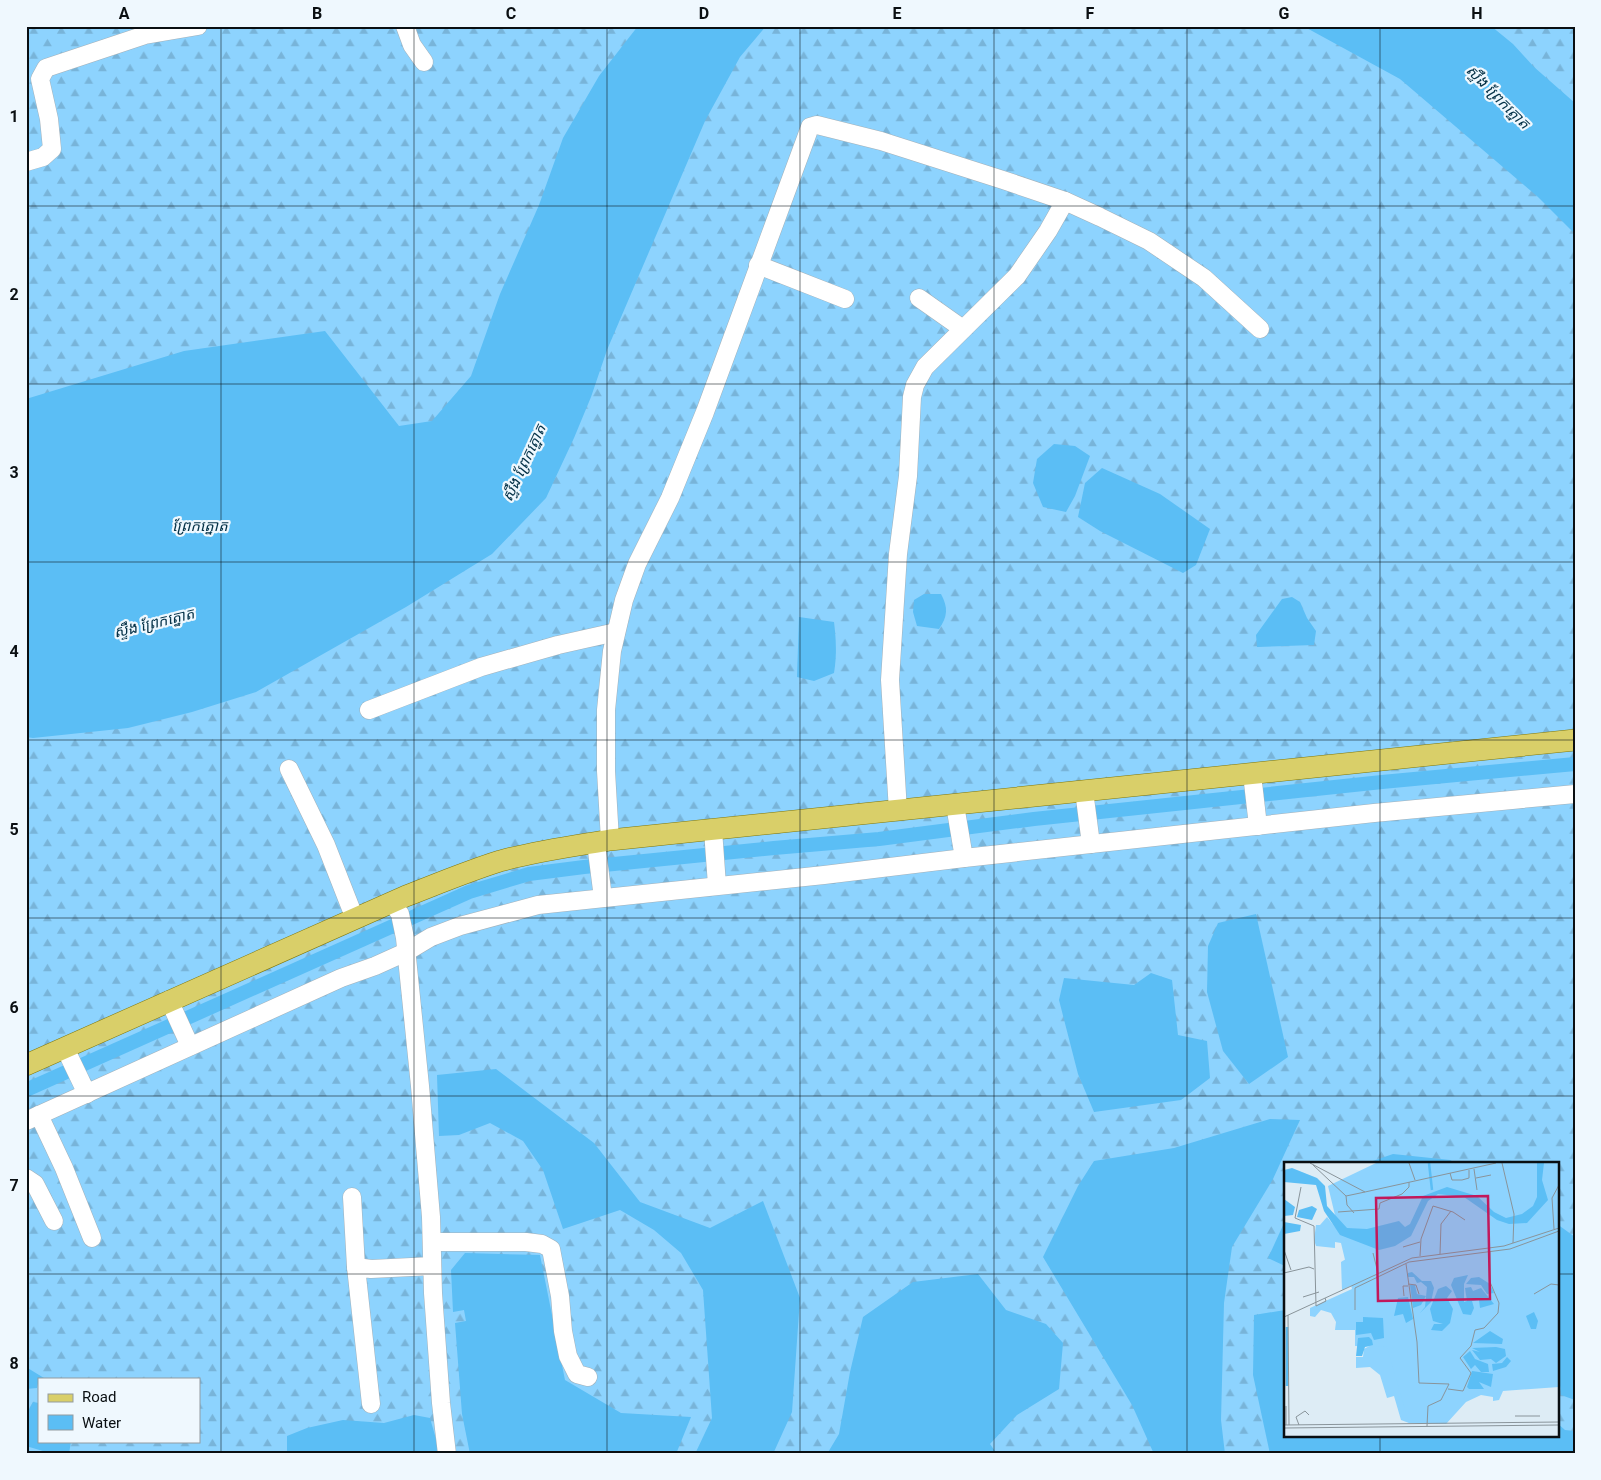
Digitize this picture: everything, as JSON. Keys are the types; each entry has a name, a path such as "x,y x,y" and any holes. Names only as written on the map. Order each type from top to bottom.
{"main road":[{"path":"26,1065 69,1055 169,1000 355,919 396,908 467,872 536,852 603,841 714,838 898,811 955,805 1086,801 1252,774 1575,740"}],"street":[{"path":"26,162 42,157 52,149 49,119 40,79 46,68 145,30 198,26"},
{"path":"405,26 412,45 424,62"},
{"path":"603,898 606,710 612,651 624,600 637,564 670,498 724,363 758,265 810,127 817,125 881,141 1065,201 1149,241 1204,278 1260,329"},
{"path":"898,811 890,680 898,554 908,476 912,397 915,384 925,367 1017,276 1065,201"},
{"path":"758,265 845,299"},
{"path":"919,298 963,329"},
{"path":"369,710 482,667 558,645 616,632"},
{"path":"288,769 326,845 355,919"},
{"path":"1252,774 1258,826"},
{"path":"92,1238 64,1168 32,1118 85,1090 190,1046 341,978 375,966 406,945 503,913 538,905 654,894 717,879 824,875 964,858 1090,838 1258,826 1575,794"},
{"path":"1086,801 1090,838"},
{"path":"955,805 964,858"},
{"path":"714,838 717,879"},
{"path":"396,908 406,945 420,1086 432,1242 441,1402 447,1454"},
{"path":"169,1000 190,1046"},
{"path":"69,1055 85,1090"},
{"path":"26,1178 35,1184 54,1221"},
{"path":"352,1196 356,1268 371,1404"},
{"path":"432,1242 526,1242 542,1244 551,1250 560,1296 562,1331 568,1356 577,1374 588,1376"},
{"path":"356,1268 371,1270 432,1266"}],"green space":[{"path":"26,26 1575,26 1575,1454 26,1454"}],"water":[{"name":"ព្រែកត្នោត","path":"638,26 766,26 740,57 705,121 607,350 591,397 574,438 546,498 492,554 406,607 256,692 192,712 128,728 33,738 26,737 26,399 184,351 325,331 399,426 432,421 471,376 500,294 539,205 563,138 599,76"},
{"name":"ស្ទឹង ព្រែកត្នោត","path":"1303,26 1491,26 1513,44 1534,67 1575,103 1575,234 1538,197 1400,79"},
{"path":"1054,444 1075,446 1090,456 1075,496 1066,512 1043,507 1033,483 1037,459"},
{"path":"1102,468 1160,494 1210,529 1196,565 1183,573 1100,531 1078,517 1085,483"},
{"path":"924,594 941,594 946,607 944,620 939,629 917,626 913,612 914,600"},
{"path":"1292,597 1300,602 1307,618 1316,631 1314,645 1257,647 1256,635 1282,599"},
{"path":"799,617 834,622 836,660 834,673 814,681 797,677"},
{"path":"1256,914 1288,1057 1249,1084 1223,1051 1207,992 1208,946 1218,923"},
{"path":"1151,973 1172,980 1178,1035 1207,1041 1210,1078 1181,1100 1094,1112 1078,1074 1059,1000 1064,978 1134,985"},
{"path":"496,1069 594,1143 640,1202 710,1228 763,1201 800,1298 792,1412 773,1454 695,1454 712,1418 703,1290 681,1253 654,1230 620,1210 563,1229 543,1170 523,1141 490,1123 459,1135 439,1136 437,1075"},
{"path":"1270,1119 1300,1120 1273,1179 1232,1247 1224,1303 1221,1420 1225,1454 1154,1454 1132,1405 1043,1257 1078,1186 1094,1161 1174,1148"},
{"path":"1393,1154 1450,1160 1454,1162 1370,1162"},
{"path":"1284,1223 1284,1266 1268,1258"},
{"path":"1558,1225 1575,1237 1575,1400 1561,1395 1558,1366"},
{"path":"465,1253 540,1255 565,1380 621,1413 691,1417 676,1454 470,1454 462,1414 455,1323 466,1321 464,1310 453,1312 451,1270"},
{"path":"978,1274 1006,1310 1046,1324 1063,1343 1059,1389 1017,1415 990,1444 997,1454 827,1454 839,1434 850,1372 863,1317 913,1282"},
{"path":"1284,1310 1284,1438 1558,1438 1558,1424 1565,1430 1575,1431 1575,1454 1270,1454 1253,1375 1254,1315"},
{"path":"26,1367 44,1378 38,1378 37,1388 26,1389"},
{"path":"33,1402 38,1403 38,1442 71,1442 69,1454 53,1454 26,1446 26,1415"},
{"path":"414,1415 430,1418 438,1446 437,1454 287,1454 287,1436 307,1428 343,1420 384,1423"}],"waterway":[{"path":"26,1090 469,892 529,874 879,839 1034,819 1382,782 1575,764"}]}
